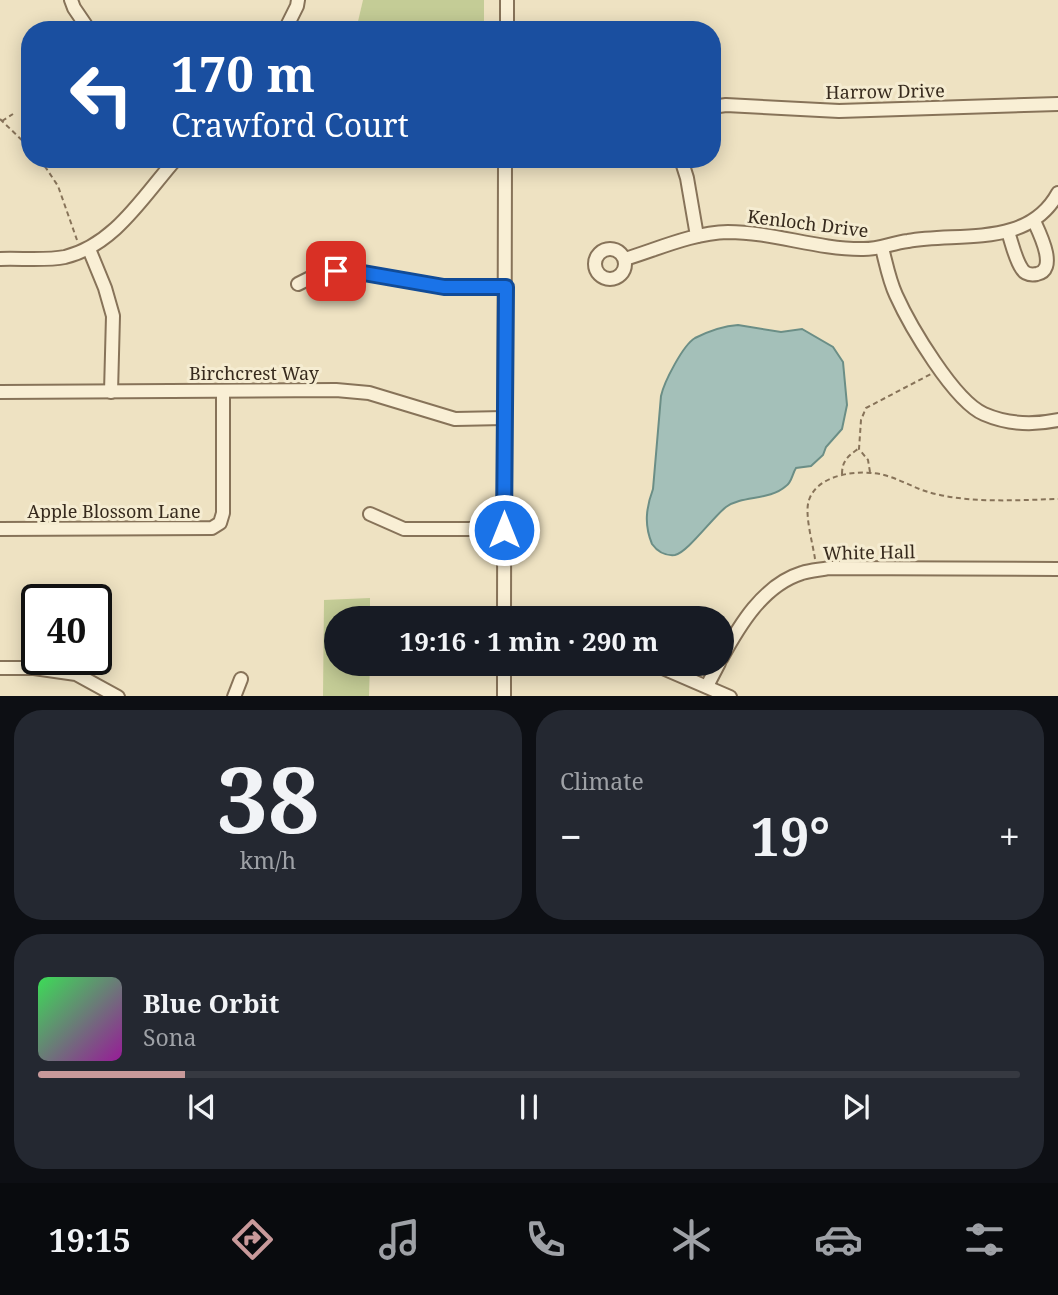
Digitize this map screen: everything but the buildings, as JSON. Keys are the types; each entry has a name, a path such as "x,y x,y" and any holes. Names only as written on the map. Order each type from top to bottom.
{"street":[{"path":"71,0 83,21"},
{"path":"290,21 298,0"},
{"path":"507,0 507,21"},
{"name":"Harrow Drive","path":"721,106 839,111 1058,104"},
{"path":"0,258 63,257 84,250 111,234 168,168"},
{"path":"504,606 505,168"},
{"path":"684,168 697,236"},
{"name":"Kenloch Drive","path":"625,259 697,236 727,232 860,249 882,248 906,241 1008,232 1034,221 1046,211 1058,193"},
{"path":"1008,232 1021,268 1034,275 1043,272 1049,264 1048,254 1034,221"},
{"path":"882,248 895,294 939,369 961,398 984,414 1026,424 1058,420"},
{"path":"84,250 105,288 113,316 111,392"},
{"path":"299,284 320,273 352,271 444,287 506,287"},
{"name":"Birchcrest Way","path":"0,392 336,390 369,393 455,419 504,418"},
{"name":"Apple Blossom Lane","path":"0,529 212,528 220,523 223,513 223,391"},
{"path":"370,514 404,529 504,530"},
{"name":"White Hall","path":"734,636 755,606 778,586 801,573 829,568 1058,569"},
{"path":"0,668 34,668 76,674 118,696"},
{"path":"504,676 504,696"},
{"path":"682,676 730,696"},
{"name":"White Hall","path":"707,686 712,676"},
{"path":"234,696 241,679"}],"path":[{"path":"13,114 1,120 21,139"},
{"path":"46,168 58,186 84,250"},
{"path":"870,473 868,460 859,449 862,414 866,408 939,369"},
{"path":"842,474 842,466 847,457 859,449"},
{"path":"816,570 808,502 813,492 826,480 842,474 886,475 925,492 969,500 1058,499"}],"green space":[{"path":"363,0 484,0 484,21 358,21"},
{"path":"370,598 370,606 324,606 324,676 370,676 369,696 323,696 324,600"}],"water":[{"path":"738,325 781,332 802,329 833,347 843,362 847,405 842,429 826,447 823,455 811,466 796,468 790,482 779,491 733,503 714,518 680,553 665,554 652,544 647,516 653,489 661,396 675,364 690,342 711,331"}],"route":[{"path":"336,271 352,271 444,287 506,287 504,530"}]}
